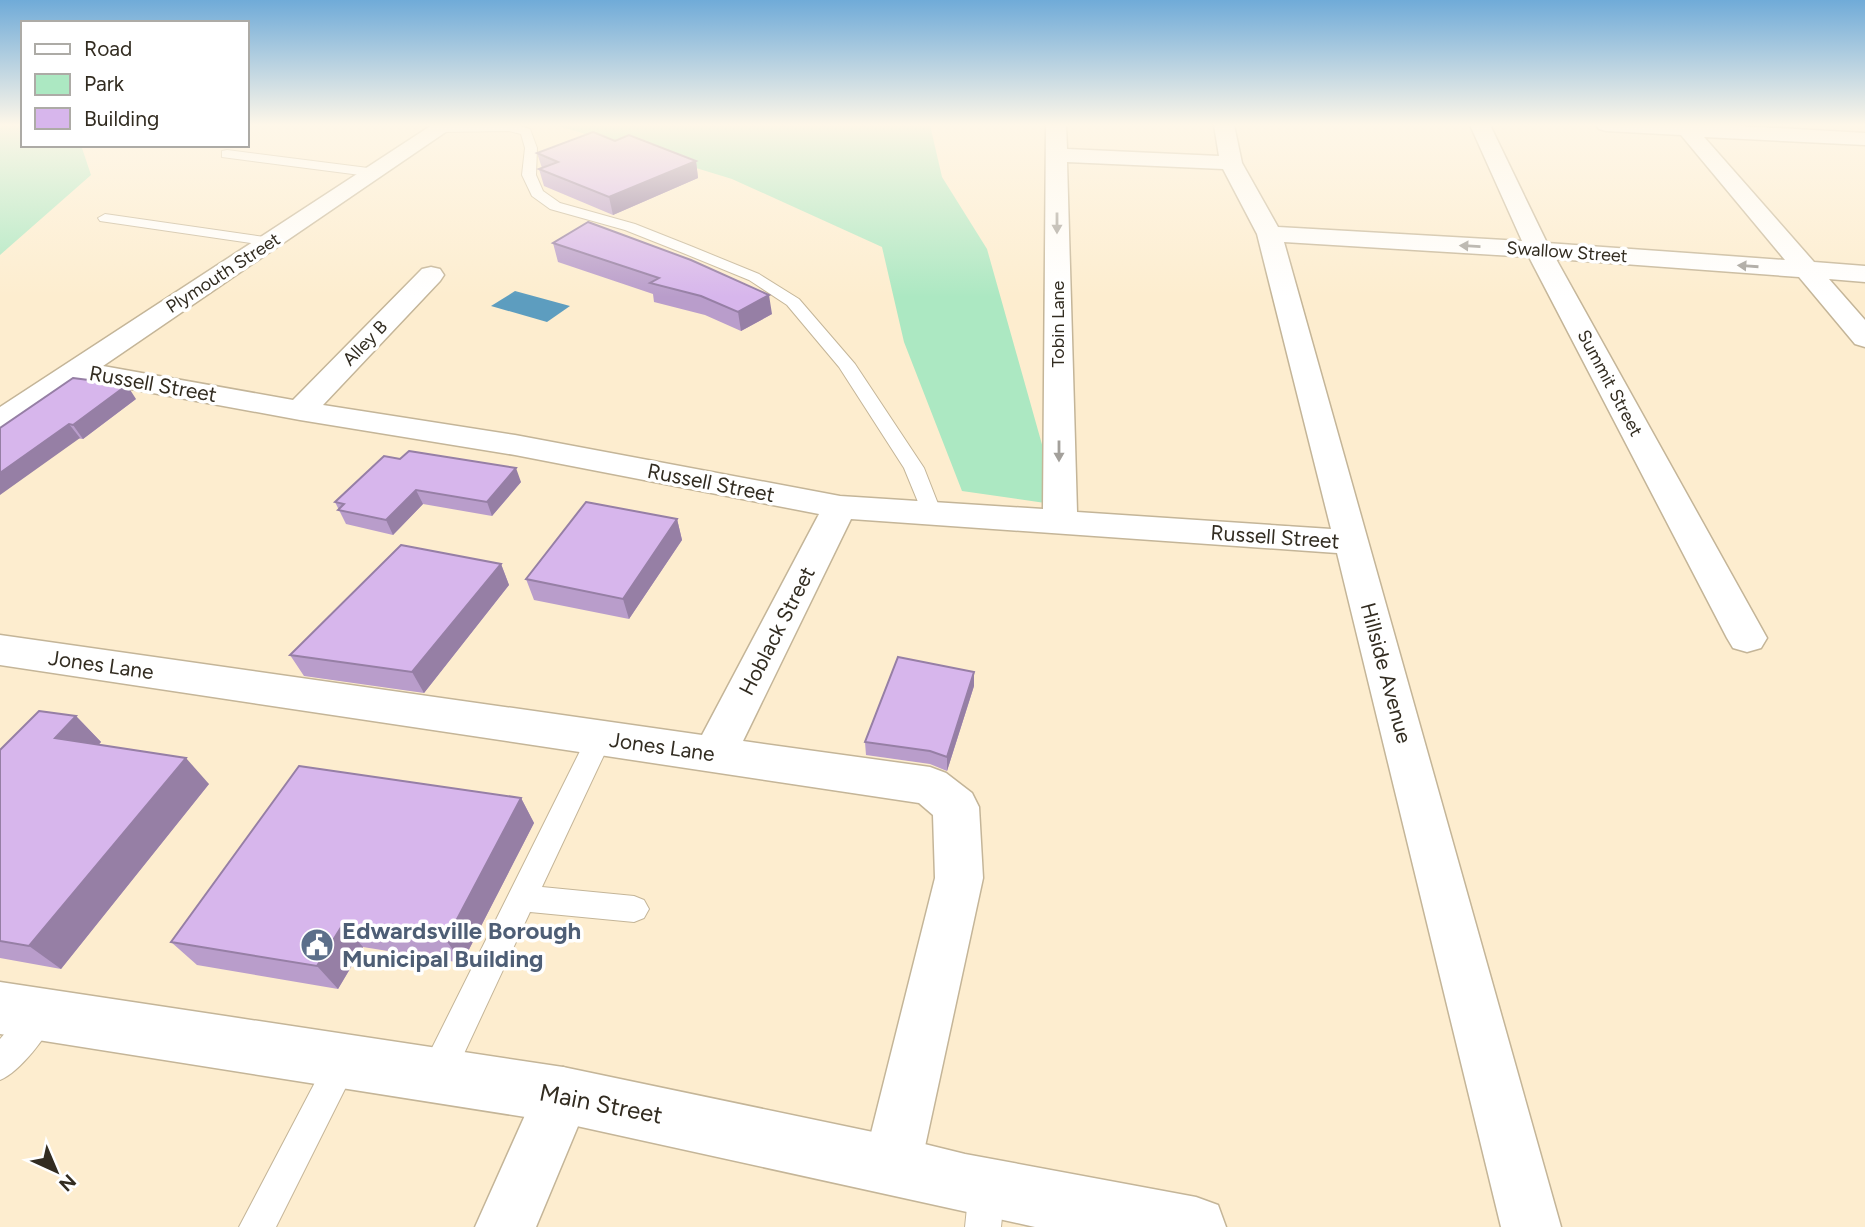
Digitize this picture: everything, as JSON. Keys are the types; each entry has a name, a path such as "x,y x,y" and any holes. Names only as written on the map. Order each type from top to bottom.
{"street":[{"name":"Plymouth Street","path":"0,421 362,182"},
{"name":"Tobin Lane","path":"1057,182 1060,523"},
{"name":"Hillside Avenue","path":"1245,182 1269,234 1531,1227"},
{"name":"Summit Street","path":"1507,182 1538,250 1747,638"},
{"path":"1733,182 1865,338"},
{"name":"Swallow Street","path":"1269,234 1865,274"},
{"name":"Alley B","path":"300,411 431,275"},
{"name":"Russell Street","path":"76,370 300,411 515,446 840,507 1352,542"},
{"name":"Hoblack Street","path":"714,755 840,507"},
{"name":"Jones Lane","path":"0,650 930,786 956,807 959,878 891,1165"},
{"name":"Main Street","path":"21,1012 563,1095 891,1165 985,1208 1196,1227"},
{"path":"505,1227 563,1095"}],"lane":[{"path":"532,182 537,193 555,206 630,227 676,245 754,277 793,302 846,364 914,468 932,514"},
{"path":"105,218 271,243"},
{"path":"436,1076 598,738"},
{"path":"522,898 634,909"},
{"path":"0,1064 21,1012"},
{"path":"257,1227 343,1061"}],"green space":[{"path":"0,182 83,182 0,255"},
{"path":"739,182 945,182 987,249 1059,505 962,491 904,342 882,247"}],"water":[{"path":"515,291 570,306 547,322 491,306"}],"building":[{"path":"572,182 645,182 609,197"},
{"path":"588,222 691,260 769,295 738,312 701,296 650,283 659,278 553,243"},
{"path":"73,378 127,385 73,425 69,424 0,473 0,428"},
{"path":"409,451 516,468 487,502 416,490 386,520 338,510 344,504 335,502 384,456 400,459"},
{"path":"586,502 677,519 623,599 526,579"},
{"path":"401,545 501,564 412,672 290,655"},
{"path":"898,657 974,672 947,757 930,751 865,742"},
{"path":"39,711 76,716 55,738 186,758 29,946 0,941 0,750"},
{"path":"299,766 521,798 446,940 343,924 317,966 171,942"}],"place":[{"name":"Edwardsville Borough Municipal Building","path":"317,945"}]}
